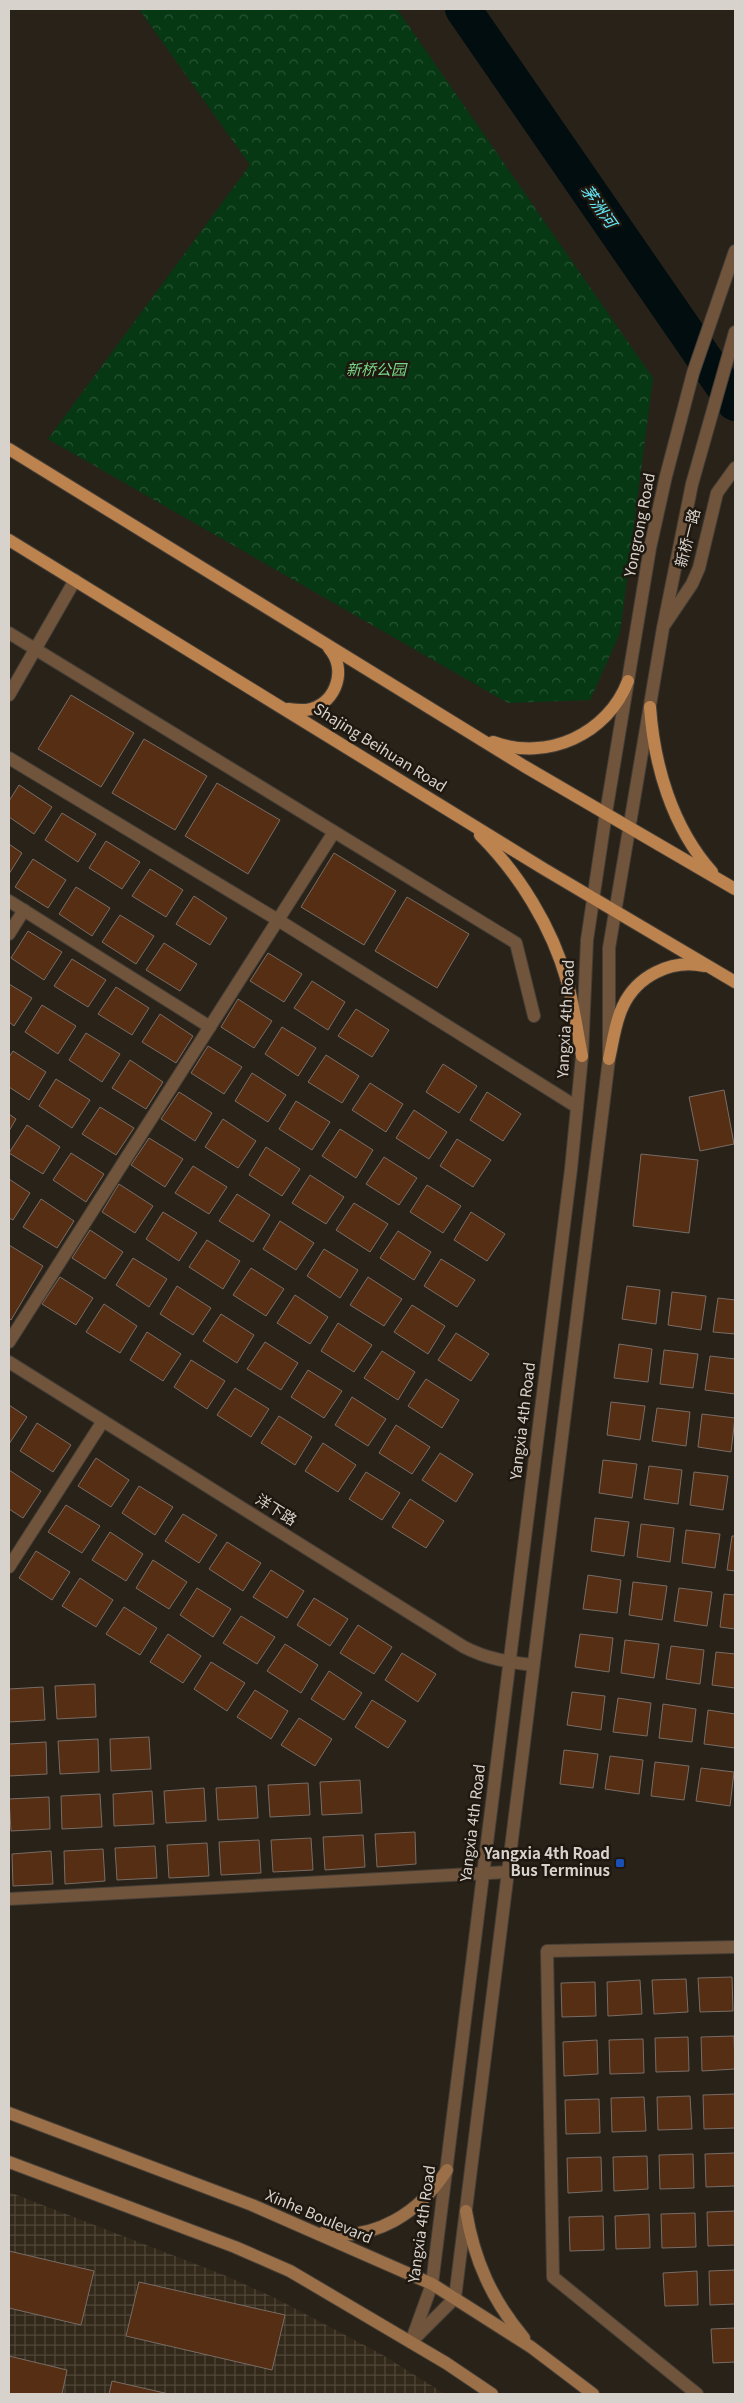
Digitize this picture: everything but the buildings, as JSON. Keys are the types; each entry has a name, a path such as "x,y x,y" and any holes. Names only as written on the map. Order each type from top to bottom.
{"main road":[{"path":"9,450 476,736 735,889"},
{"name":"Shajing Beihuan Road","path":"9,540 593,898 735,982"},
{"path":"285,708 309,710 321,705 330,697 336,686 339,674 337,662 325,644"},
{"path":"476,736 497,744 530,748 549,747 567,742 580,736 605,717 622,697 628,681"},
{"path":"650,707 654,750 662,781 676,814 698,854 718,879"},
{"path":"464,819 490,845 539,914 567,979 582,1056"},
{"path":"609,1059 622,1008 636,986 646,977 670,966 684,964 710,967"},
{"name":"Xinhe Boulevard","path":"9,2113 252,2205 432,2284 544,2357 593,2394"},
{"path":"9,2162 235,2248 290,2271 411,2342 492,2394"},
{"path":"309,2230 345,2234 380,2227 412,2210 426,2199 446,2170"},
{"path":"466,2211 477,2258 490,2288 511,2322 544,2357"}],"street":[{"name":"Yongrong Road","path":"606,813 650,548 666,476 694,373 735,251"},
{"path":"411,2342 455,2298 609,1059 609,948 663,628 692,484 735,332"},
{"name":"新桥一路","path":"663,628 692,584 699,568 717,493 735,468"},
{"path":"9,695 75,580"},
{"path":"9,633 516,943 534,1016"},
{"path":"9,758 278,920 577,1107"},
{"name":"Yangxia 4th Road","path":"411,2342 432,2284 577,1107 582,1056 587,940 606,813"},
{"path":"9,1342 334,832"},
{"path":"9,901 210,1027"},
{"path":"9,934 24,910"},
{"name":"洋下路","path":"9,1362 464,1648 479,1655 534,1665"},
{"path":"9,1567 103,1421"},
{"path":"9,1899 508,1872"},
{"path":"697,2394 553,2277 547,1951 735,1947"}],"shaded area":[{"path":"9,2192 224,2275 277,2299 381,2354 445,2394 9,2394"}],"green space":[{"name":"新桥公园","path":"139,9 397,9 653,378 620,633 590,700 508,703 48,439 250,165"}],"waterway":[{"name":"茅洲河","path":"463,9 735,403"}],"place":[{"name":"Yangxia 4th Road Bus Terminus","path":"620,1863"}]}
